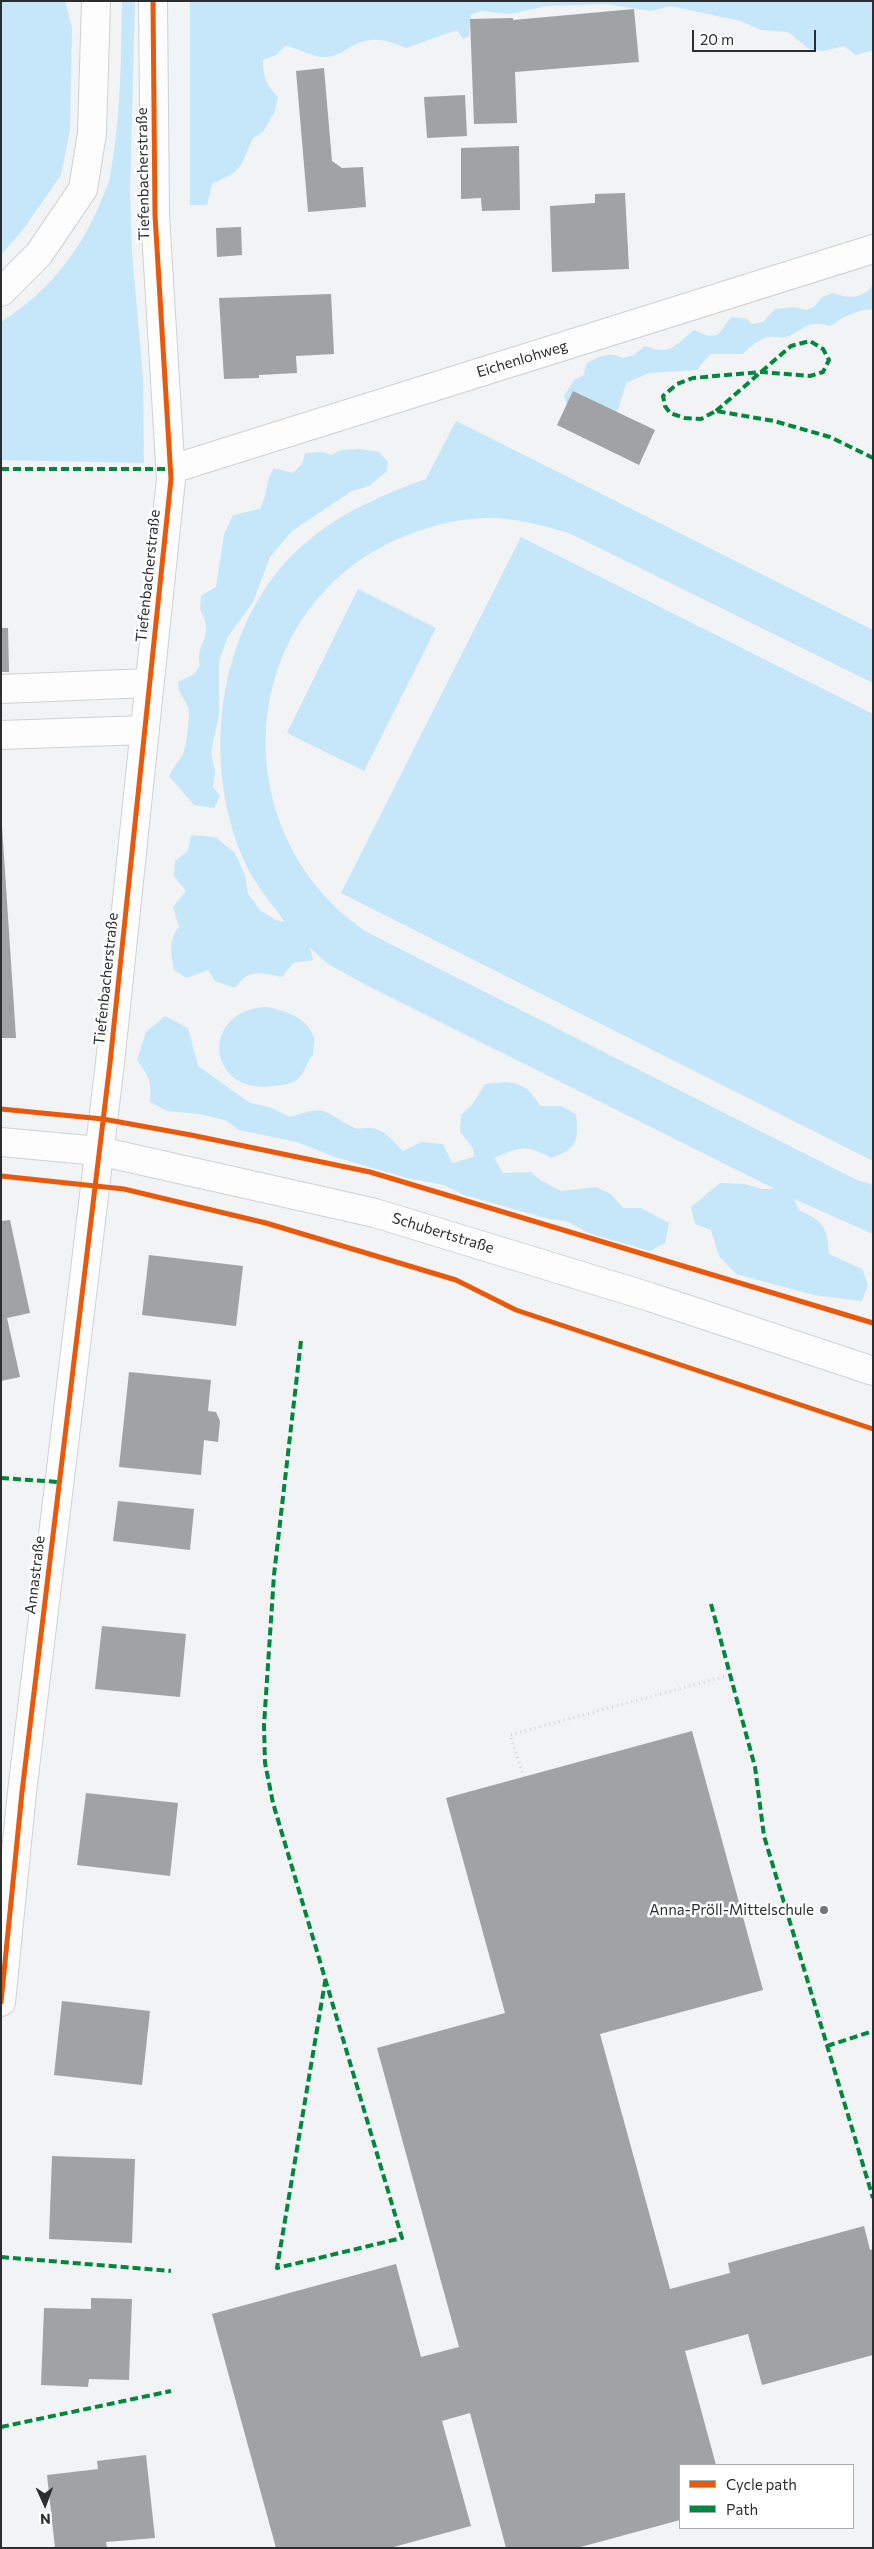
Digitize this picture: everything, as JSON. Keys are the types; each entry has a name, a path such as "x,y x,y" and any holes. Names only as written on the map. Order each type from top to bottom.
{"street":[{"path":"1,292 39,254 83,189 92,133 96,1"},
{"name":"Tiefenbacherstraße","path":"99,1151 172,469 155,215 153,1"},
{"name":"Eichenlohweg","path":"172,469 873,248"},
{"path":"1,689 149,683"},
{"path":"1,735 145,730"},
{"name":"Schubertstraße","path":"1,1142 99,1151 375,1213 650,1297 873,1371"},
{"name":"Annastraße","path":"1,2002 12,1794 99,1151"}],"path":[{"path":"524,1777 510,1735 730,1675"}],"shaded area":[{"path":"1,1 65,1 72,28 70,130 61,175 22,231 1,255"},
{"path":"122,1 135,1 130,192 132,253 143,377 144,463 1,460 1,322 18,311 48,284 73,254 93,219 108,185 114,154 118,111"},
{"path":"190,1 873,1 873,50 856,55 844,46 823,51 809,49 788,32 761,30 741,21 670,6 651,11 606,4 547,6 509,14 482,11 471,14 469,36 463,39 457,30 406,48 386,41 374,40 361,42 337,55 321,57 285,46 276,55 263,60 266,80 278,97 275,111 263,132 253,138 241,165 234,173 212,184 207,205 190,205"},
{"path":"873,285 873,309 855,312 830,326 812,324 787,337 765,338 754,344 743,354 710,354 697,370 649,373 626,383 618,410 605,418 569,411 564,396 574,380 583,376 587,363 596,358 614,355 623,358 634,355 645,346 667,350 677,345 694,330 708,336 718,335 731,317 747,319 752,324 763,322 775,309 795,307 806,310 814,307 822,297 833,293 850,297 860,295 869,290"},
{"path":"456,421 873,630 873,683 569,533 527,522 495,518 462,520 441,524 400,538 347,570 308,611 281,660 268,714 267,769 281,824 308,875 349,919 363,929 857,1180 873,1185 873,1234 794,1199 799,1210 814,1218 823,1226 827,1237 829,1254 862,1269 868,1285 862,1301 814,1295 736,1274 719,1256 711,1230 695,1224 691,1207 720,1183 745,1184 761,1189 775,1189 366,985 328,964 310,948 313,960 293,963 282,977 261,973 250,975 245,977 235,988 215,981 208,970 186,978 174,970 171,953 172,942 179,927 173,907 186,891 174,876 175,861 188,851 191,835 215,837 235,853 245,875 248,894 261,911 276,920 285,922 256,882 242,856 229,817 222,775 221,733 225,690 236,649 252,611 275,575 303,545 331,523 362,506 426,479"},
{"path":"359,449 379,452 388,462 387,471 369,486 352,491 292,531 270,557 253,602 227,638 219,662 219,715 211,752 215,772 213,787 220,796 214,808 194,805 169,776 184,753 188,724 189,711 180,693 178,682 194,674 200,665 199,655 206,631 201,609 202,595 216,587 224,534 233,515 260,509 265,498 269,478 274,468 293,473 302,464 305,453 322,452 331,455 341,450"},
{"path":"521,537 873,714 873,1161 341,893"},
{"path":"358,589 436,628 364,771 287,733"},
{"path":"265,1007 280,1010 301,1020 311,1031 314,1038 313,1055 301,1076 291,1083 274,1086 252,1086 235,1079 224,1067 220,1052 221,1037 229,1023 243,1012"},
{"path":"165,1016 188,1028 198,1066 250,1103 269,1107 290,1117 312,1111 325,1112 355,1128 371,1128 380,1131 403,1151 421,1142 443,1144 452,1163 474,1157 473,1148 460,1132 461,1115 472,1105 485,1084 503,1082 524,1087 530,1091 540,1106 561,1106 576,1114 576,1137 571,1147 560,1155 551,1158 529,1149 517,1149 494,1158 503,1173 531,1172 540,1180 561,1191 596,1187 611,1194 623,1208 641,1208 669,1223 665,1243 650,1251 591,1234 566,1221 549,1219 464,1195 444,1185 407,1178 335,1157 297,1142 239,1130 225,1120 199,1114 167,1111 150,1102 149,1080 137,1060 146,1032"}],"building":[{"path":"634,9 639,62 515,72 517,123 474,124 470,19 513,18 513,20"},
{"path":"324,68 332,161 342,168 363,167 366,207 308,212 296,71"},
{"path":"465,95 467,136 427,138 424,97"},
{"path":"519,146 520,210 482,211 481,198 461,199 461,148"},
{"path":"625,193 629,269 552,272 550,206 595,203 595,194"},
{"path":"241,227 242,255 217,257 216,228"},
{"path":"331,294 334,354 296,356 297,373 259,375 259,378 224,379 219,298"},
{"path":"573,391 655,430 639,465 557,425"},
{"path":"1,628 8,628 9,672 1,672"},
{"path":"1,811 16,1038 1,1038"},
{"path":"10,1220 30,1313 7,1318 20,1377 1,1381 1,1221"},
{"path":"149,1255 243,1266 236,1326 142,1315"},
{"path":"129,1372 211,1380 208,1411 216,1412 220,1421 218,1442 204,1440 201,1475 119,1467"},
{"path":"118,1501 194,1509 190,1550 113,1541"},
{"path":"102,1626 186,1634 180,1697 95,1689"},
{"path":"692,1731 763,1990 600,2034 670,2289 730,2273 728,2263 864,2226 870,2250 873,2249 873,2355 762,2385 748,2334 685,2351 716,2464 679,2464 679,2520 577,2548 506,2548 470,2413 442,2421 471,2526 390,2548 276,2548 212,2314 396,2264 421,2357 459,2347 377,2048 505,2013 446,1798"},
{"path":"86,1793 178,1803 170,1876 77,1865"},
{"path":"62,2001 150,2011 142,2085 54,2075"},
{"path":"52,2156 135,2159 132,2243 49,2239"},
{"path":"91,2298 132,2299 129,2380 89,2379 88,2387 41,2385 44,2308 91,2309"},
{"path":"146,2455 155,2538 106,2542 107,2548 55,2548 47,2475 98,2469 97,2461"}],"marked path":[{"path":"716,411 791,346 810,341 823,349 829,360 823,372 810,376 761,372 693,378 677,384 663,396 665,406 670,413 685,418 701,419 716,411 774,421 830,437 873,458"},
{"path":"1,469 172,469"},
{"path":"301,1341 274,1575 264,1725 265,1763 273,1803 402,2238 277,2268 326,1976"},
{"path":"1,1478 58,1482"},
{"path":"711,1604 755,1767 764,1836 873,2198"},
{"path":"827,2046 873,2031"},
{"path":"1,2257 171,2271"},
{"path":"1,2427 171,2391"}],"cycle path":[{"path":"1,2002 22,1792 110,1063 171,479 155,215 153,1"},
{"path":"1,1109 103,1119 370,1172 873,1323"},
{"path":"1,1176 124,1189 266,1223 456,1280 516,1310 873,1429"}],"place":[{"name":"Anna-Pröll-Mittelschule","path":"824,1910"}]}
